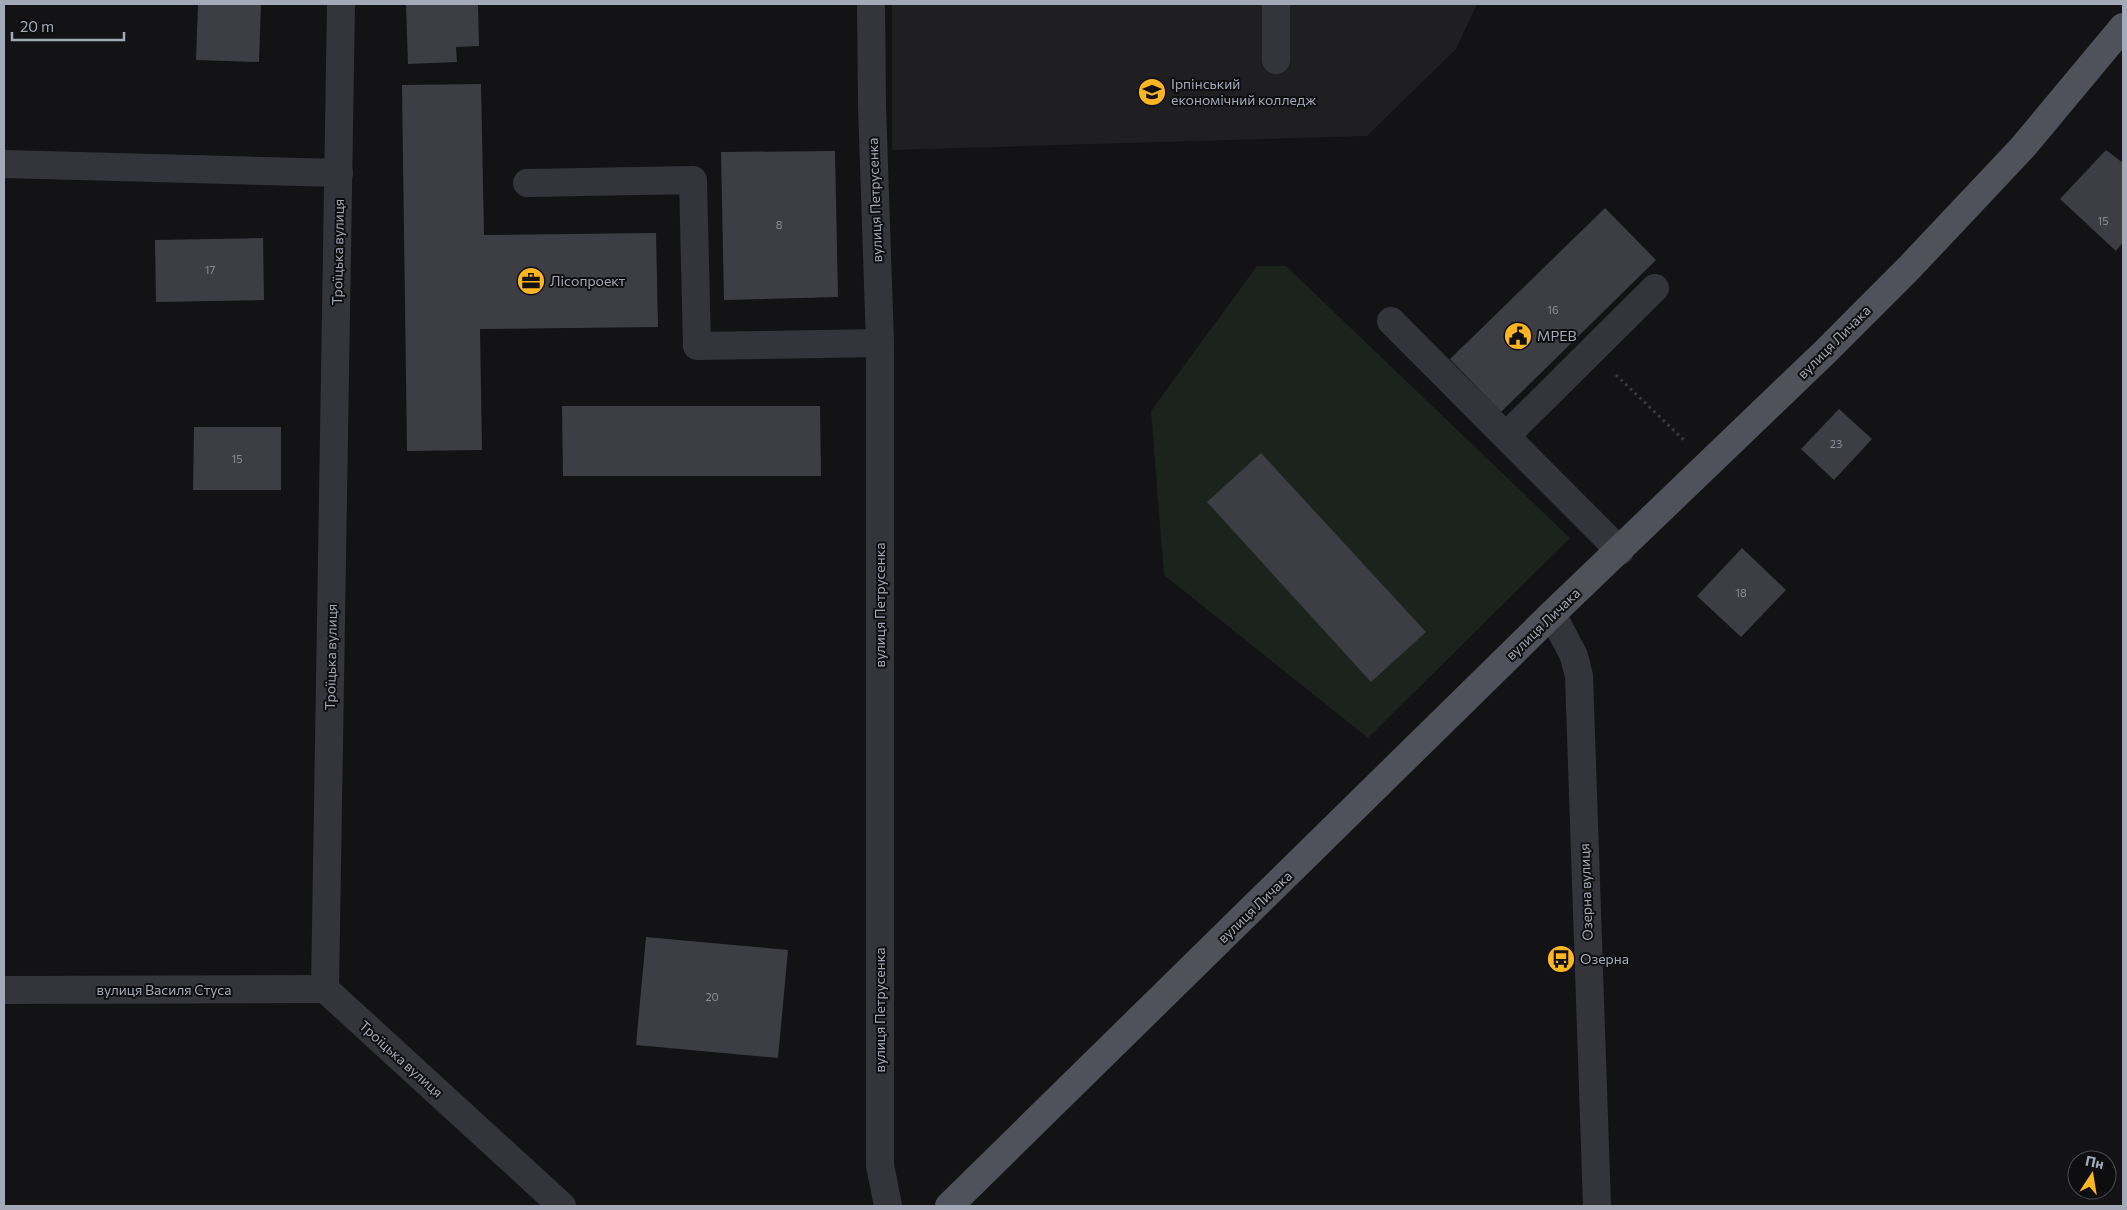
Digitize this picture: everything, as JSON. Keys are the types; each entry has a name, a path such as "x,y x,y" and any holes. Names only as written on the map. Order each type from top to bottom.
{"main road":[{"name":"вулиця Личака","path":"949,1206 1552,614 1824,353 1909,268 2023,147 2123,27"}],"street":[{"name":"Троїцька вулиця","path":"341,4 325,989 562,1206"},
{"name":"вулиця Петрусенка","path":"871,4 872,106 880,343 880,1165 888,1206"},
{"path":"1276,4 1276,60"},
{"path":"4,164 339,173"},
{"path":"527,183 693,180 697,346 880,343"},
{"path":"1506,436 1656,288"},
{"path":"1391,321 1620,550"},
{"name":"Озерна вулиця","path":"1552,614 1574,656 1579,676 1596,1206"},
{"name":"вулиця Василя Стуса","path":"4,990 325,989"}],"path":[{"path":"1592,352 1707,464"}],"shaded area":[{"name":"Ірпінський економічний колледж","path":"892,4 1477,4 1456,49 1367,136 892,150"},
{"path":"1257,266 1286,266 1570,538 1368,738 1164,575 1151,411"}],"building":[{"path":"198,4 261,4 259,62 196,60"},
{"path":"406,4 478,4 479,46 456,47 457,62 408,64"},
{"name":"Лісопроект","path":"481,84 484,235 656,233 658,327 480,329 482,450 407,451 402,85"},
{"path":"2106,150 2123,163 2123,242 2116,251 2060,199"},
{"path":"835,151 838,297 724,300 721,152"},
{"path":"1605,208 1656,260 1501,412 1450,359"},
{"path":"263,238 264,300 156,302 155,240"},
{"path":"562,406 820,406 821,476 563,476"},
{"path":"1839,409 1872,439 1834,480 1801,449"},
{"path":"194,427 281,427 281,490 193,490"},
{"path":"1261,453 1426,632 1371,682 1207,502"},
{"path":"1742,548 1786,590 1741,637 1697,596"},
{"path":"646,937 788,950 778,1058 636,1045"}],"place":[{"name":"Ірпінський економічний колледж","path":"1152,92"},
{"name":"Лісопроект","path":"531,281"},
{"name":"МРЕВ","path":"1518,336"},
{"name":"Озерна","path":"1561,959"}]}
